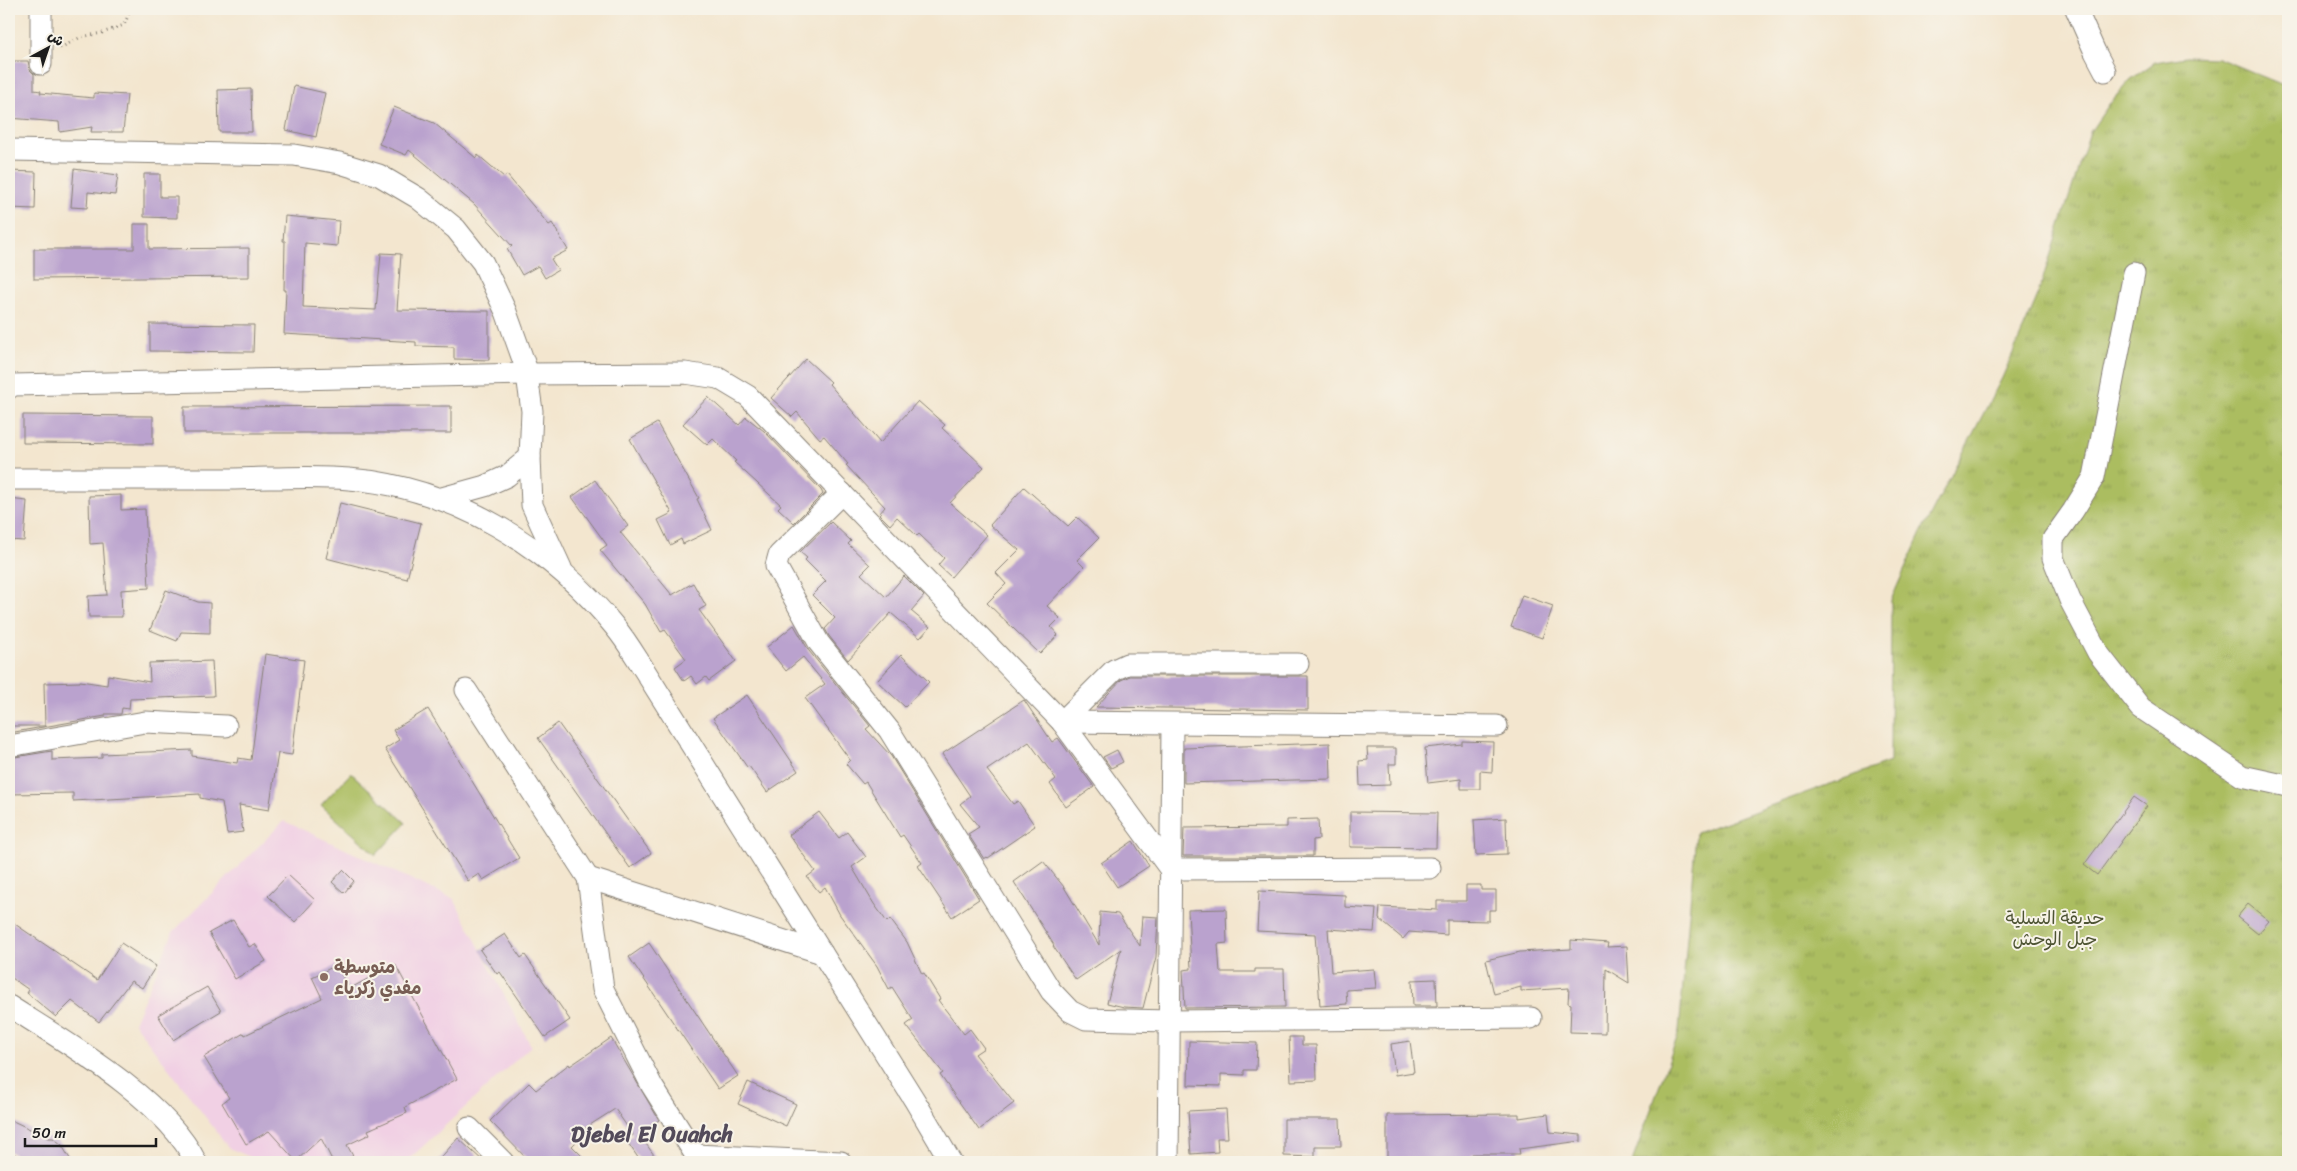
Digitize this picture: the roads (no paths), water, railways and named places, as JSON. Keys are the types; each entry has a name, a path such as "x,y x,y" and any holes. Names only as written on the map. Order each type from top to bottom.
{"street":[{"path":"40,9 41,59"},
{"path":"2076,9 2095,52 2106,71"},
{"path":"9,150 294,155 340,163 379,175 418,198 456,229 483,263 506,312 527,374 532,411 530,457 532,505 564,576"},
{"path":"2134,273 2094,477 2054,538 2054,558 2070,600 2098,653 2141,708 2242,776 2288,786"},
{"path":"9,388 13,385 527,374 685,373 718,378 748,396 1062,722 1170,869"},
{"path":"438,499 485,486 507,476 530,457"},
{"path":"9,479 348,478 405,487 465,509 499,526 544,558 615,627 644,668 951,1162"},
{"path":"842,494 776,561 776,566 819,642 889,730 1051,991 1070,1011 1086,1018 1169,1021 1531,1018"},
{"path":"1062,722 1114,670 1127,664 1298,664"},
{"path":"466,690 588,878 603,989 652,1086 698,1158 840,1162"},
{"path":"9,746 145,722 226,726"},
{"path":"1062,722 1496,726"},
{"path":"1168,1162 1172,724"},
{"path":"1170,869 1430,868"},
{"path":"588,878 822,953"},
{"path":"9,1006 86,1056 131,1090 162,1118 189,1148 196,1162"},
{"path":"469,1128 503,1162"}],"place":[{"name":"متوسطة مفدي زكرياء","path":"324,977"}],"district":[{"name":"Djebel El Ouahch","path":"652,1134"}],"park label":[{"name":"حديقة التسلية جبل الوحش","path":"2055,928"}]}
